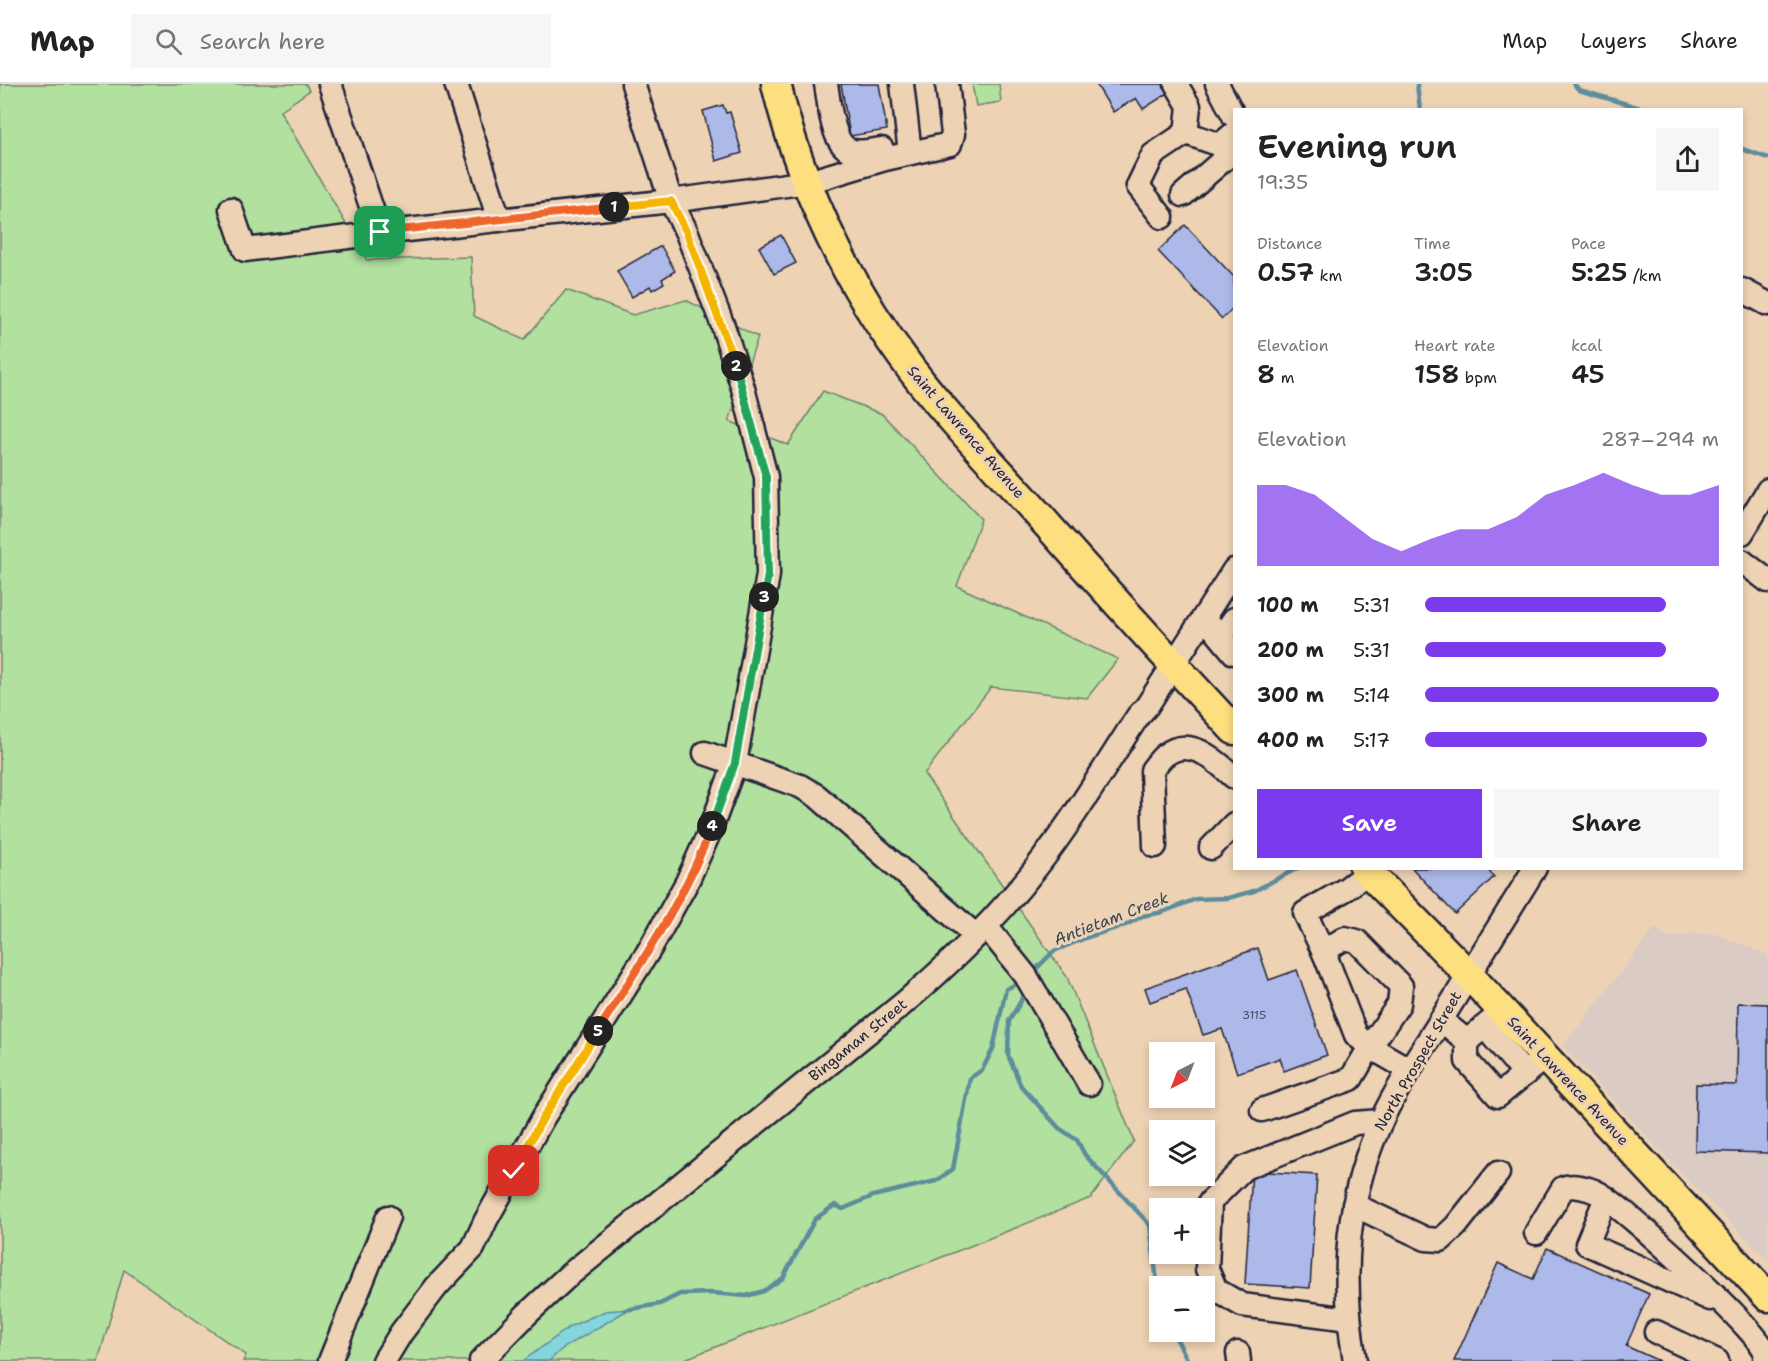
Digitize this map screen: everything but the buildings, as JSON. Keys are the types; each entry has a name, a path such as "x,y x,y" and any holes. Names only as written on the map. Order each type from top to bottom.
{"main road":[{"name":"Saint Lawrence Avenue","path":"776,84 791,137 825,226 855,284 889,339 952,419 1233,729"},
{"name":"Saint Lawrence Avenue","path":"1366,870 1469,975 1494,1019 1535,1065 1768,1297"}],"street":[{"path":"330,84 380,232"},
{"path":"456,84 499,220"},
{"path":"384,1361 401,1333 437,1286 473,1248 486,1220 543,1118 651,947 687,882 710,831 735,763 768,575 766,477 743,388 723,326 687,233 671,201 633,84"},
{"path":"826,84 835,130 842,146 852,151 882,150 885,159"},
{"path":"902,84 910,153"},
{"path":"231,209 245,250 380,232 671,201 808,182 885,159 950,144 954,134 947,84"},
{"path":"1176,84 1189,106 1186,134"},
{"path":"1217,84 1233,114"},
{"path":"1183,195 1229,149 1186,134"},
{"path":"1162,217 1138,186 1153,155 1186,134"},
{"path":"1743,291 1768,304"},
{"path":"1743,531 1768,490"},
{"path":"1743,562 1768,581"},
{"name":"Bingaman Street","path":"481,1361 568,1276 904,1003 981,931 1022,885 1066,827 1233,572"},
{"path":"1204,617 1230,636"},
{"path":"1155,846 1152,770 1165,754 1180,749 1194,748 1209,756 1233,776"},
{"path":"705,753 800,786 817,796 981,931 1026,975 1089,1084"},
{"path":"1211,848 1233,825"},
{"path":"1366,870 1346,889 1305,914 1325,955 1356,1035 1370,1047 1410,1070"},
{"name":"North Prospect Street","path":"1355,1361 1346,1275 1354,1205 1364,1162 1381,1121 1410,1070 1534,870"},
{"path":"1262,1110 1351,1079 1399,1004 1401,986 1357,941 1345,938 1332,946 1325,955"},
{"path":"1467,1041 1494,1019"},
{"path":"1441,1020 1467,1041"},
{"path":"1467,1041 1467,1061 1498,1096 1535,1065"},
{"path":"1349,1319 1242,1305 1216,1290 1207,1269 1210,1202 1244,1168 1355,1123 1381,1121"},
{"path":"1354,1205 1426,1239 1441,1240 1456,1226 1498,1173"},
{"path":"1536,1233 1563,1188 1569,1185 1598,1192 1660,1242 1752,1333 1765,1351 1765,1361"},
{"path":"1605,1198 1587,1245 1723,1304"},
{"path":"330,1361 388,1217"},
{"path":"1656,1332 1717,1361"}],"shaded area":[{"path":"1655,928 1668,938 1692,933 1716,934 1768,955 1768,1261 1686,1178 1563,1046"}],"green space":[{"path":"0,84 306,84 309,91 280,111 367,260 471,257 474,316 524,340 566,290 633,315 686,300 758,337 729,421 788,445 823,391 882,414 981,519 957,586 1118,659 1087,698 991,687 924,774 1067,977 1134,1141 1091,1198 680,1361 243,1361 246,1355 124,1270 98,1361 0,1361"},
{"path":"972,84 999,84 1001,102 976,106"}],"water":[{"path":"629,1309 562,1349 549,1361 523,1361 571,1326 605,1311"}],"waterway":[{"name":"Antietam Creek","path":"1417,84 1420,108"},
{"path":"1574,84 1579,90 1640,108"},
{"path":"1743,149 1768,158"},
{"name":"Antietam Creek","path":"1031,974 1054,951 1088,937 1128,924 1142,916 1163,912 1196,899 1228,898 1254,891 1294,870"},
{"name":"Antietam Creek","path":"625,1310 660,1304 680,1294 712,1293 746,1296 764,1291 783,1278 815,1219 835,1205 843,1209 873,1196 936,1181 953,1169 970,1078 982,1070 993,1049 1006,989 1022,981"},
{"path":"1024,990 1021,1001 1009,1021 1008,1055 1021,1086 1059,1128 1077,1140 1085,1155 1150,1225 1156,1276"},
{"path":"1178,1342 1188,1361"}],"route":[{"path":"380,232 671,201 687,233 723,326 743,388 766,477 768,575 735,763 710,831 687,882 651,947 543,1118 514,1171"}]}
